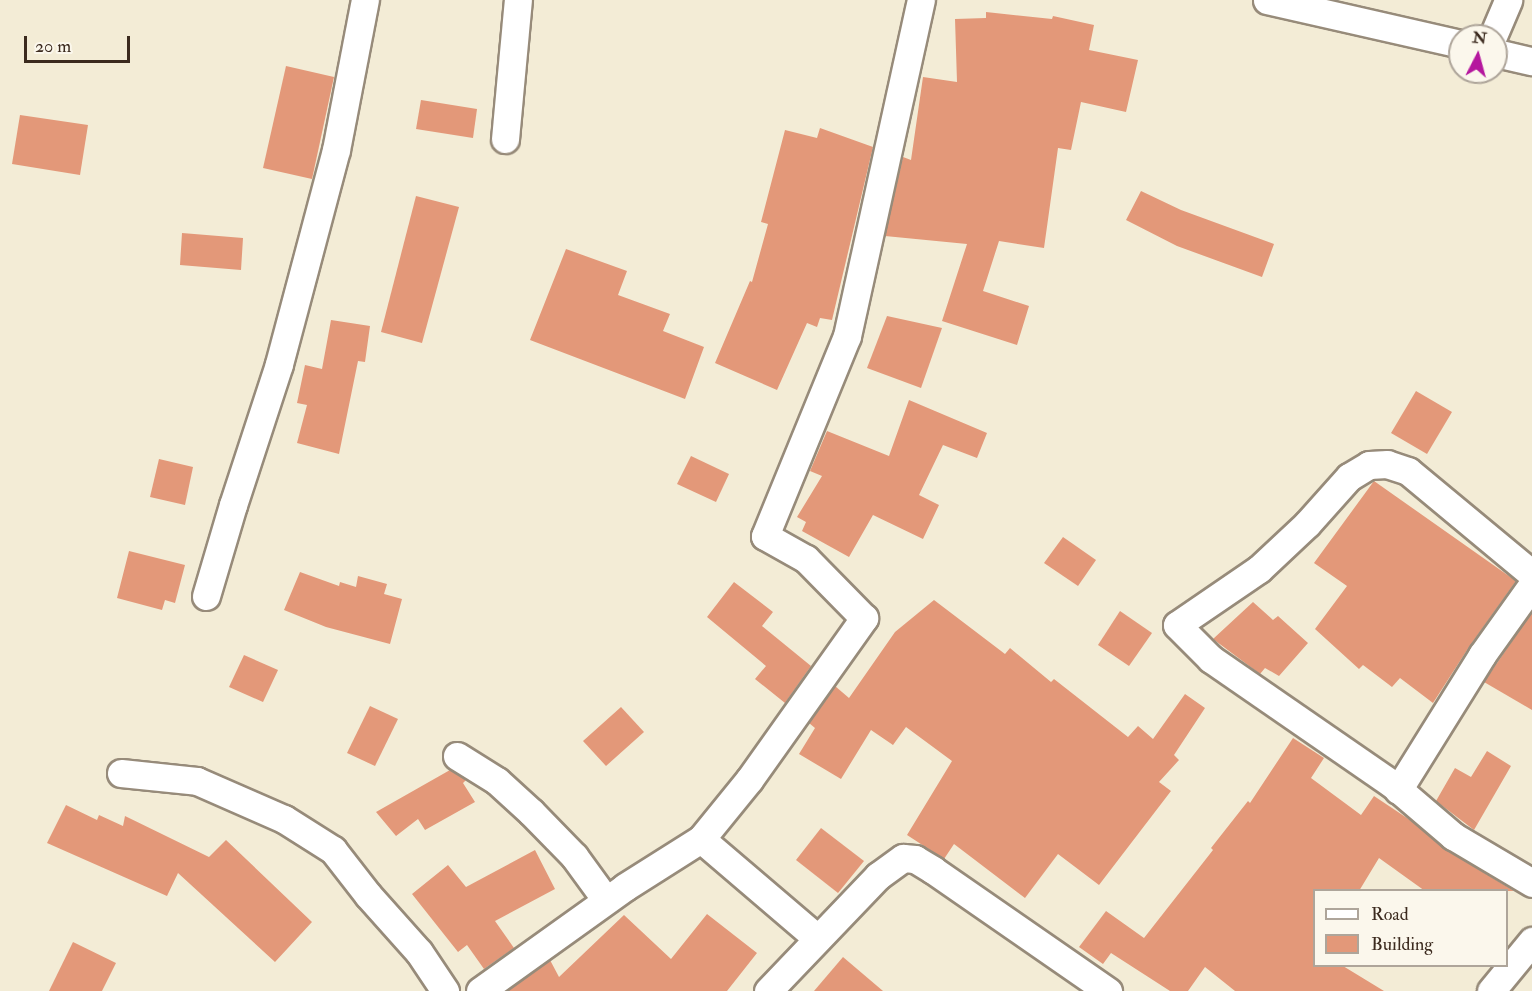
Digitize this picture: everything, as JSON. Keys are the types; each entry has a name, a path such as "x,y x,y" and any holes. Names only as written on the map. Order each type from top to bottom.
{"street":[{"path":"206,596 232,506 279,364 336,150 365,0"},
{"path":"505,139 518,0"},
{"path":"480,991 606,900 701,839 749,780 864,618 806,559 765,536 847,336 921,0"},
{"path":"1268,0 1448,41"},
{"path":"1498,24 1508,0"},
{"path":"1508,56 1532,61"},
{"path":"1532,574 1408,471 1388,464 1369,465 1349,477 1307,524 1259,569 1177,625 1211,659 1398,790 1453,836 1532,883"},
{"path":"1398,790 1482,655 1532,585"},
{"path":"457,756 497,781 531,812 574,856 606,900"},
{"path":"121,773 197,781 284,819 333,850 368,895 419,952 445,991"},
{"path":"701,839 818,938"},
{"path":"768,991 891,865 903,858 915,859 1108,991"},
{"path":"1491,991 1532,941"}],"building":[{"path":"986,12 1052,19 1053,16 1094,25 1089,50 1138,60 1126,112 1081,102 1071,150 1058,148 1044,248 999,241 983,291 1029,306 1017,345 942,321 967,244 885,236 903,157 911,160 923,77 957,82 955,19 986,18"},
{"path":"286,66 334,77 312,179 263,168"},
{"path":"421,100 477,109 473,138 416,129"},
{"path":"20,115 88,125 80,175 12,164"},
{"path":"820,128 873,147 832,320 820,318 817,327 807,323 777,390 715,363 750,281 752,282 768,224 761,222 785,130 817,138"},
{"path":"1141,191 1181,210 1274,244 1262,277 1177,246 1126,220"},
{"path":"416,196 459,207 422,343 381,332"},
{"path":"182,233 243,238 241,270 180,265"},
{"path":"566,249 627,271 618,295 670,314 663,331 704,347 685,399 530,340"},
{"path":"887,316 942,328 921,388 867,368"},
{"path":"331,320 370,326 365,362 358,361 339,454 297,443 307,405 297,403 305,365 322,369"},
{"path":"1416,391 1452,412 1427,454 1391,433"},
{"path":"909,400 987,433 977,458 943,445 919,495 939,505 923,539 873,515 849,557 802,531 806,522 797,517 822,476 810,471 827,431 889,456"},
{"path":"691,456 729,474 716,502 677,484"},
{"path":"159,459 193,467 185,505 150,497"},
{"path":"1374,481 1516,581 1433,703 1400,678 1392,687 1363,665 1359,669 1315,629 1347,586 1314,563"},
{"path":"1063,537 1096,560 1078,586 1044,563"},
{"path":"129,551 185,565 175,603 165,600 162,610 117,598"},
{"path":"300,572 339,586 340,582 356,587 358,576 387,584 384,594 402,599 390,644 326,627 284,610"},
{"path":"734,582 773,612 762,626 811,666 785,703 755,679 766,666 707,617"},
{"path":"934,600 1005,654 1010,648 1051,682 1054,679 1128,737 1138,726 1153,739 1185,694 1205,708 1174,755 1179,760 1159,782 1171,791 1099,885 1058,854 1025,898 954,844 944,859 907,835 952,761 906,727 893,745 871,730 841,779 799,754 815,728 809,723 835,686 849,698 895,632"},
{"path":"1253,602 1273,620 1278,616 1308,643 1279,676 1265,668 1260,674 1213,639"},
{"path":"1120,611 1152,633 1129,666 1098,645"},
{"path":"1532,612 1532,710 1484,682"},
{"path":"244,655 278,670 263,702 229,687"},
{"path":"370,706 398,719 375,766 347,753"},
{"path":"621,707 644,732 606,766 583,741"},
{"path":"1293,738 1324,758 1311,778 1361,815 1374,796 1413,822 1445,849 1514,891 1508,891 1508,889 1422,889 1379,858 1360,889 1313,889 1313,967 1345,967 1384,991 1235,991 1205,967 1188,991 1170,991 1111,953 1103,964 1079,947 1106,911 1144,938 1213,850 1211,848 1248,801 1250,803"},
{"path":"1487,751 1511,766 1474,830 1436,801 1455,768 1471,777"},
{"path":"450,770 466,780 463,783 475,802 425,830 418,819 396,836 376,812"},
{"path":"66,805 97,820 99,815 123,826 125,816 209,857 226,840 312,922 275,962 178,873 167,896 47,843"},
{"path":"821,828 864,861 838,893 796,860"},
{"path":"535,850 555,889 495,921 514,948 484,969 467,945 458,952 412,894 448,865 466,887"},
{"path":"707,914 757,953 727,991 507,991 550,960 559,977 624,915 671,959"},
{"path":"73,942 116,963 102,991 49,991"},
{"path":"843,957 883,991 814,991"}]}
